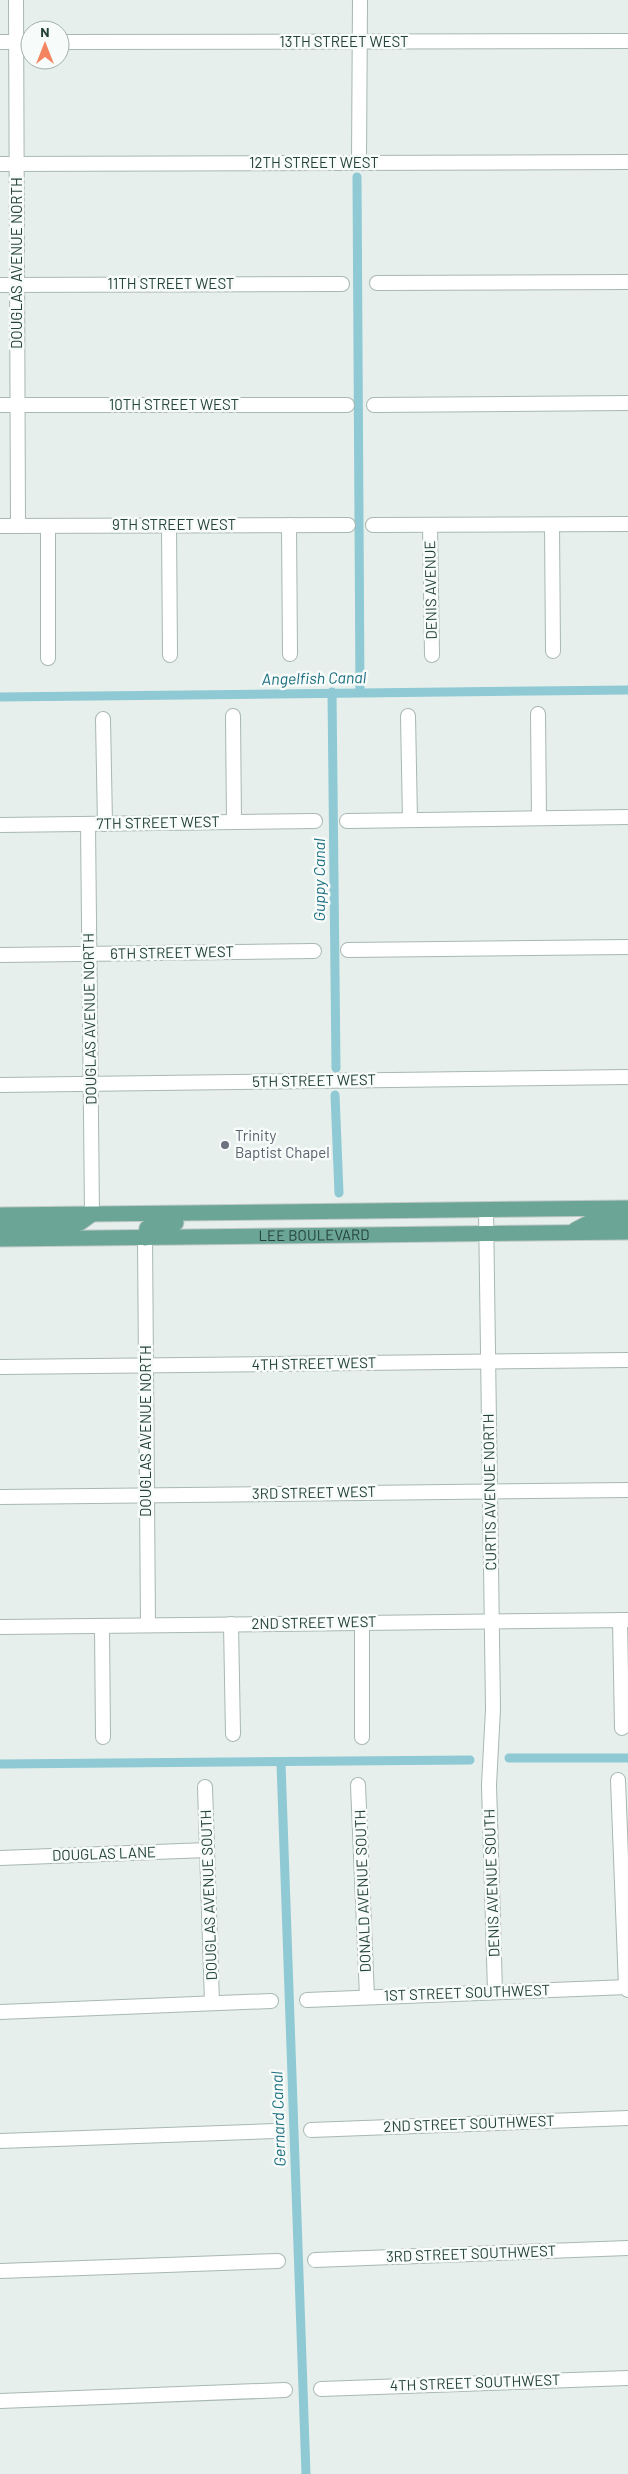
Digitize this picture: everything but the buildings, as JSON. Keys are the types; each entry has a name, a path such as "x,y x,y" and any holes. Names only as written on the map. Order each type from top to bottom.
{"main road":[{"name":"LEE BOULEVARD","path":"0,1215 628,1208"},
{"path":"145,1238 147,1228 157,1224 275,1221 290,1212"},
{"path":"0,1226 71,1226 92,1214"},
{"path":"572,1232 596,1219 628,1218"},
{"name":"LEE BOULEVARD","path":"0,1239 628,1232"}],"street":[{"name":"DOUGLAS AVENUE NORTH","path":"16,0 20,24"},
{"path":"360,0 360,163"},
{"name":"13TH STREET WEST","path":"70,42 628,41"},
{"path":"0,42 20,42"},
{"name":"DOUGLAS AVENUE NORTH","path":"18,526 17,164 22,70"},
{"name":"12TH STREET WEST","path":"0,164 628,162"},
{"path":"377,283 628,282"},
{"name":"11TH STREET WEST","path":"0,284 342,284"},
{"path":"374,404 628,403"},
{"name":"10TH STREET WEST","path":"0,406 347,405"},
{"path":"373,525 628,524"},
{"path":"289,525 290,654"},
{"name":"9TH STREET WEST","path":"0,526 348,525"},
{"name":"DENIS AVENUE","path":"430,525 432,655"},
{"path":"552,525 553,651"},
{"path":"48,526 48,658"},
{"path":"169,526 170,656"},
{"path":"538,714 539,818"},
{"path":"233,716 234,822"},
{"path":"408,716 410,820"},
{"path":"103,719 105,824"},
{"path":"348,821 628,817"},
{"name":"7TH STREET WEST","path":"0,825 315,821"},
{"name":"DOUGLAS AVENUE NORTH","path":"88,824 92,1214"},
{"path":"348,950 628,947"},
{"name":"6TH STREET WEST","path":"0,955 314,951"},
{"name":"5TH STREET WEST","path":"0,1085 628,1077"},
{"name":"CURTIS AVENUE NORTH","path":"486,1210 493,1708 490,1774"},
{"name":"DOUGLAS AVENUE NORTH","path":"145,1238 148,1625"},
{"name":"4TH STREET WEST","path":"0,1367 628,1360"},
{"name":"3RD STREET WEST","path":"0,1497 628,1490"},
{"path":"622,1728 624,1620"},
{"name":"2ND STREET WEST","path":"0,1627 624,1620"},
{"path":"362,1623 362,1736"},
{"path":"231,1624 233,1734"},
{"path":"102,1626 103,1737"},
{"name":"DENIS AVENUE SOUTH","path":"490,1774 495,1992"},
{"path":"618,1780 627,1988"},
{"name":"DONALD AVENUE SOUTH","path":"358,1785 367,1997"},
{"name":"DOUGLAS AVENUE SOUTH","path":"205,1787 212,2003"},
{"name":"DOUGLAS LANE","path":"0,1858 208,1850"},
{"name":"1ST STREET SOUTHWEST","path":"307,2000 627,1988"},
{"path":"0,2012 272,2001"},
{"name":"2ND STREET SOUTHWEST","path":"311,2130 628,2118"},
{"path":"0,2142 275,2131"},
{"name":"3RD STREET SOUTHWEST","path":"315,2260 628,2248"},
{"path":"0,2271 278,2261"},
{"name":"4TH STREET SOUTHWEST","path":"321,2389 628,2378"},
{"path":"0,2401 285,2390"}],"waterway":[{"path":"357,177 360,692"},
{"name":"Angelfish Canal","path":"0,697 628,690"},
{"name":"Guppy Canal","path":"332,692 336,1068"},
{"name":"Guppy Canal","path":"335,1095 339,1193"},
{"path":"509,1758 628,1758"},
{"path":"0,1764 470,1760"},
{"name":"Gernard Canal","path":"281,1763 306,2474"}],"place":[{"name":"Trinity Baptist Chapel","path":"225,1145"}]}
